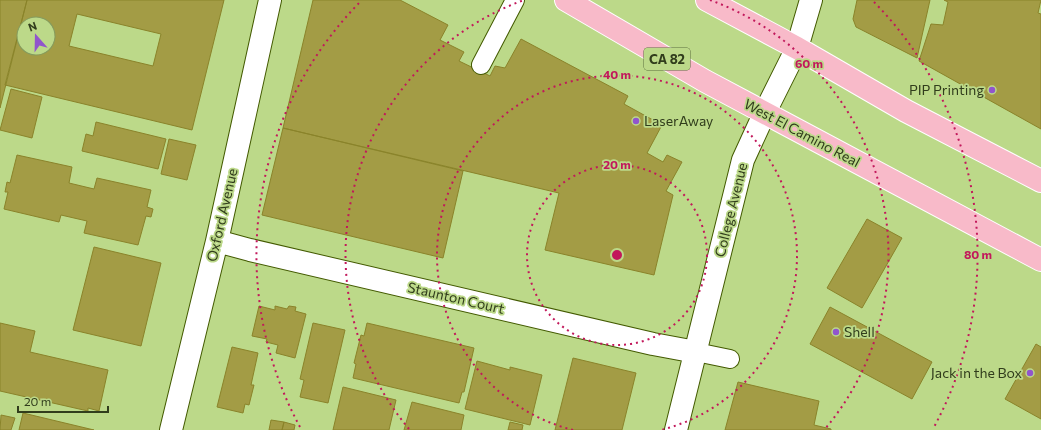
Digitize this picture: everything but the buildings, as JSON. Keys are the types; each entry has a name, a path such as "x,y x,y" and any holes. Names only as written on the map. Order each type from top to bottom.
{"main road":[{"name":"West El Camino Real","path":"566,0 706,81 1041,260"},
{"path":"707,0 797,48 906,111 1041,181"}],"street":[{"name":"Oxford Avenue","path":"171,430 217,241 270,0"},
{"name":"College Avenue","path":"676,430 743,160 797,48 811,0"},
{"name":"Staunton Court","path":"217,241 653,344 696,352"}],"lane":[{"path":"481,65 515,0"},
{"path":"696,352 730,358"}],"place":[{"name":"PIP Printing","path":"992,90"},
{"name":"LaserAway","path":"636,121"},
{"name":"Shell","path":"836,332"},
{"name":"Jack in the Box","path":"1030,373"}]}
